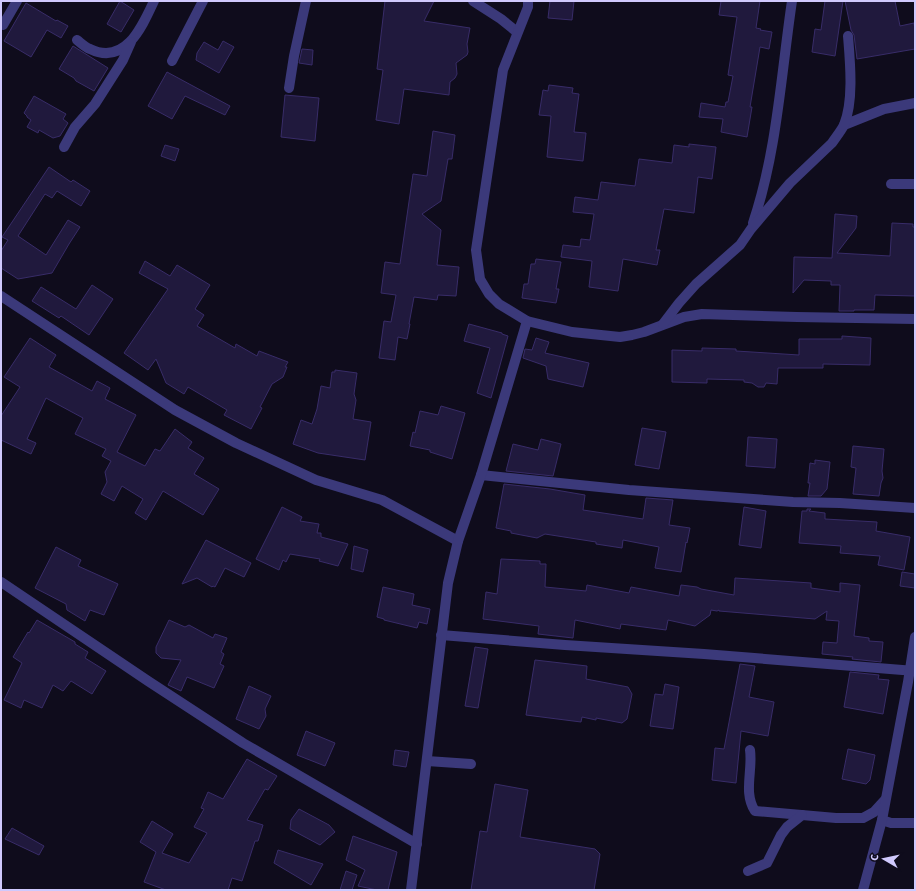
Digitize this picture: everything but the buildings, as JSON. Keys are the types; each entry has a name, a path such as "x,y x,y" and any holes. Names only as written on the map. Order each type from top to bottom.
{"street":[{"path":"3,25 16,1"},
{"path":"64,148 75,127 95,104 123,60 131,42 154,1"},
{"path":"172,61 203,1"},
{"path":"288,88 306,1"},
{"path":"473,1 501,19 517,32"},
{"path":"528,1 528,7 503,70 476,250 480,279 488,294 500,304 527,321 572,332 620,337 644,332 684,317 702,314 797,318 915,318"},
{"path":"751,229 764,185 778,109 792,1"},
{"path":"663,324 696,284 740,245 751,229 790,183 832,143 844,125 848,112 849,97 850,63 848,36"},
{"path":"77,40 89,49 100,53 111,54 123,49 131,42"},
{"path":"844,125 884,109 915,102"},
{"path":"891,184 915,184"},
{"path":"1,296 175,410 209,429 316,480 382,500 458,541"},
{"path":"412,890 448,584 458,541 481,475 527,321"},
{"path":"481,475 629,490 793,502 840,503 915,508"},
{"path":"1,582 243,743 417,844"},
{"path":"441,634 565,646 704,654 912,671"},
{"path":"863,890 882,820 912,671 915,637"},
{"path":"750,750 752,759 748,794 750,804 754,811 836,818 863,818 874,812 885,800"},
{"path":"427,761 471,764"},
{"path":"748,871 767,863 781,835 787,827 802,815"},
{"path":"882,820 891,823 915,822"}]}
